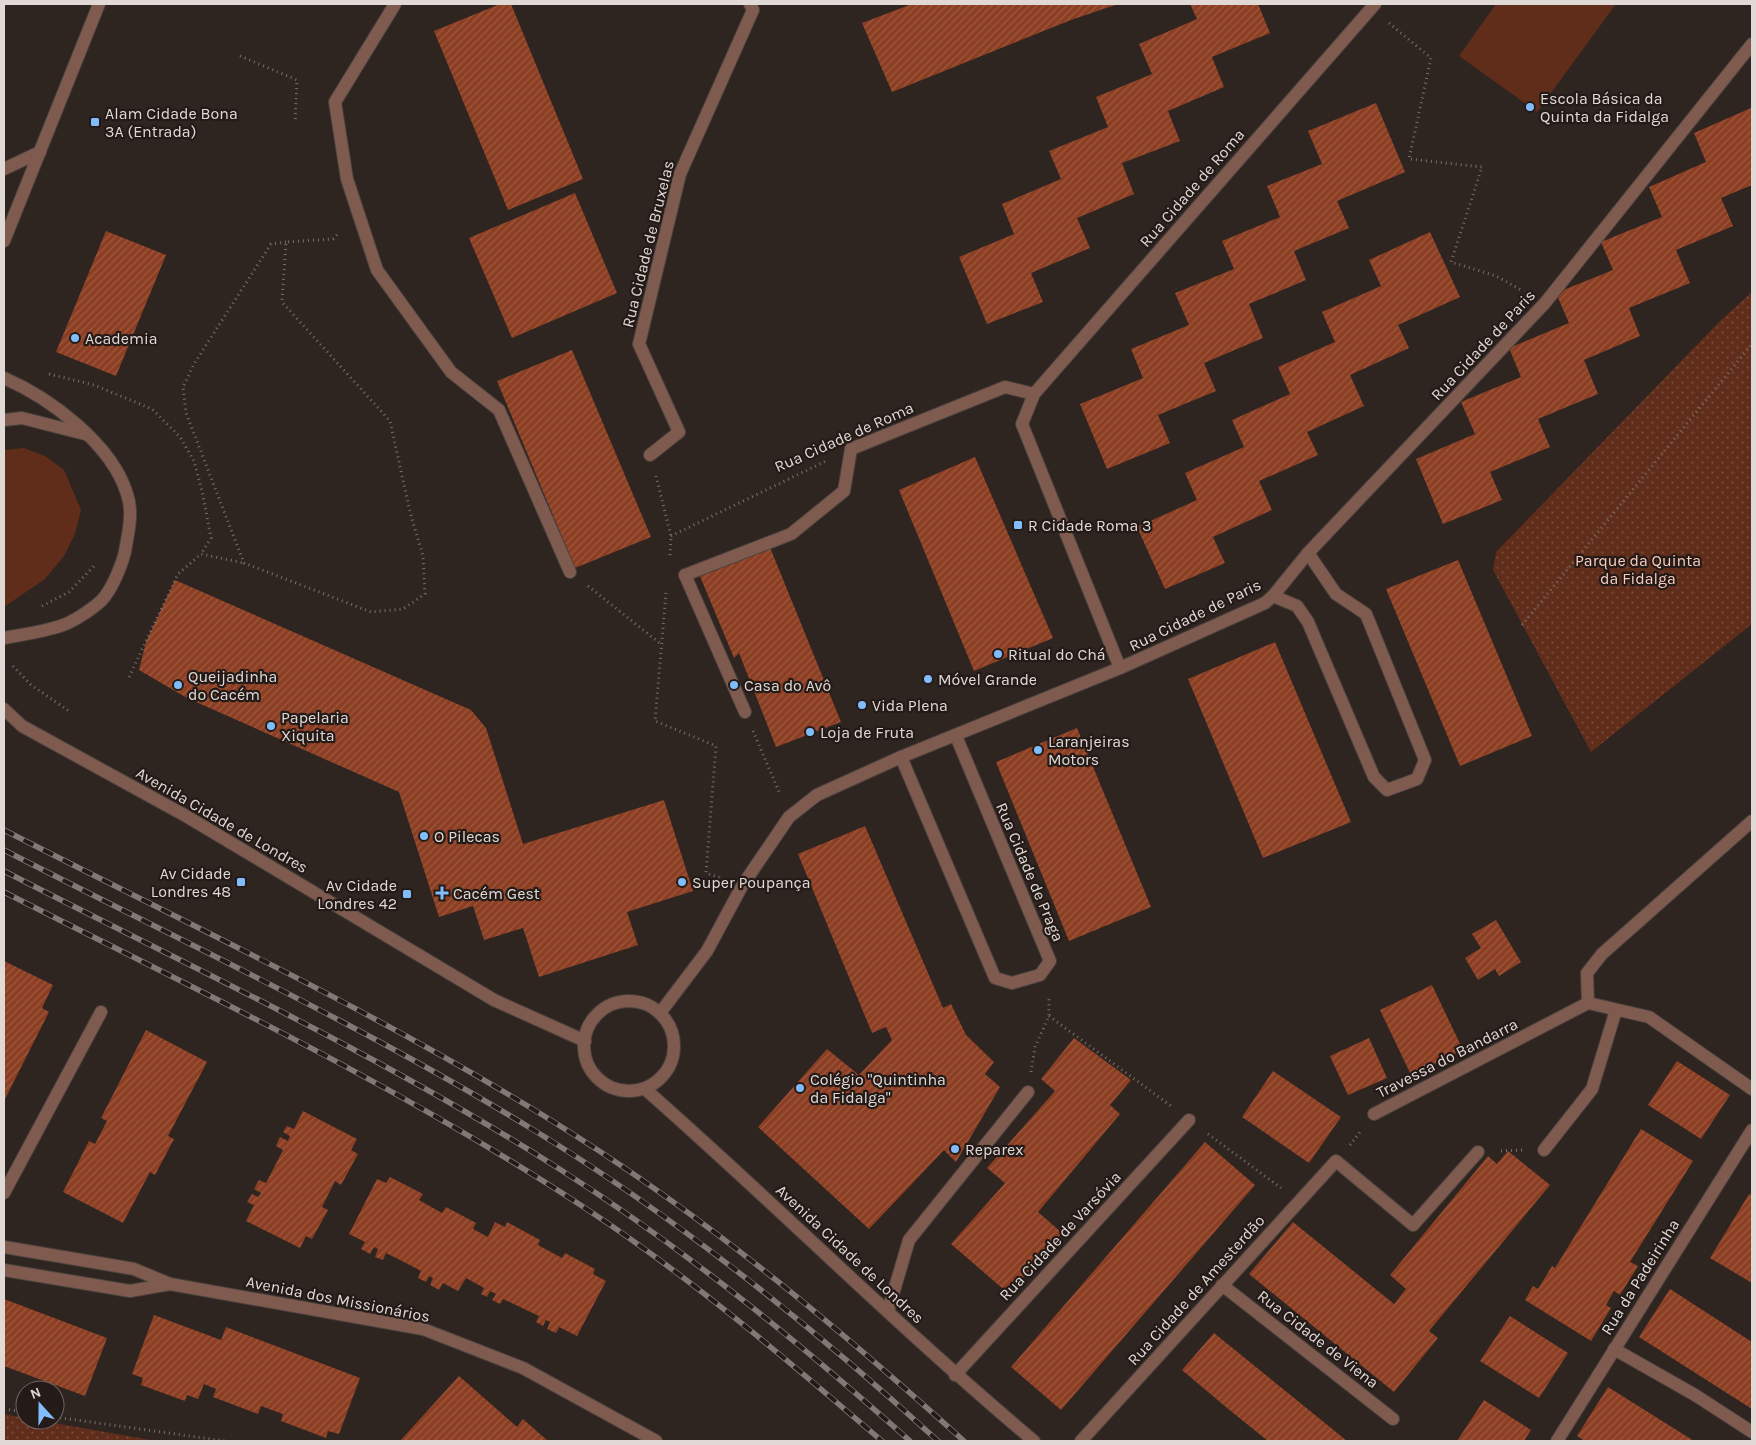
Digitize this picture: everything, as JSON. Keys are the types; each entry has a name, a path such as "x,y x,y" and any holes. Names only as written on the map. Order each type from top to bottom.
{"street":[{"path":"4,241 100,4"},
{"path":"395,4 335,102 347,179 377,270 451,372 499,410 570,572"},
{"name":"Rua Cidade de Bruxelas","path":"650,455 678,432 639,344 680,174 753,10 750,4"},
{"name":"Rua Cidade de Roma","path":"1120,668 1022,424 1034,394 1373,6"},
{"name":"Rua Cidade de Paris","path":"660,1013 707,951 742,886 789,817 818,795 901,757 1120,668 1265,603 1273,596 1308,553 1545,304 1752,44"},
{"path":"4,169 40,152"},
{"path":"4,378 72,418 85,434 106,452 118,472 128,495 130,517 124,560 102,600 69,623 4,638"},
{"name":"Rua Cidade de Roma","path":"851,449 1005,387 1034,394"},
{"path":"4,420 22,418 60,430 85,434"},
{"path":"745,712 685,575 790,534 844,491 851,449"},
{"path":"1273,596 1296,606 1308,622 1374,777 1387,790 1417,779 1425,760 1366,614 1336,594 1308,553"},
{"name":"Avenida Cidade de Londres","path":"4,709 22,726 186,816 494,1000 585,1040"},
{"name":"Rua Cidade de Praga","path":"901,757 995,978 1012,983 1040,975 1050,961 956,736"},
{"path":"1752,820 1602,954 1587,973 1588,1003 1649,1018 1752,1089"},
{"path":"625,1001 641,1002 660,1013 672,1030 674,1052 670,1067 658,1080 645,1089 631,1091 615,1089 602,1082 592,1070 585,1056 585,1040 592,1022 602,1010 625,1001"},
{"name":"Travessa do Bandarra","path":"1374,1114 1588,1003"},
{"path":"1544,1150 1592,1089 1616,1010"},
{"path":"4,1194 101,1012"},
{"name":"Avenida Cidade de Londres","path":"645,1089 888,1311 955,1375 1034,1441"},
{"path":"888,1311 909,1240 1028,1092"},
{"name":"Rua Cidade de Varsóvia","path":"955,1375 1189,1120"},
{"name":"Rua da Padeirinha","path":"1557,1441 1752,1130"},
{"path":"1336,1161 1413,1225 1478,1152"},
{"name":"Rua Cidade de Amesterdão","path":"1081,1441 1336,1161"},
{"name":"Avenida dos Missionários","path":"4,1247 134,1269 170,1284 423,1329 523,1368 656,1441"},
{"name":"Avenida dos Missionários","path":"4,1270 130,1291 170,1284"},
{"name":"Rua Cidade de Viena","path":"1222,1285 1393,1419"},
{"path":"1614,1349 1695,1395 1752,1432"}],"path":[{"path":"1373,6 1431,58 1409,159 1482,167 1451,262 1496,276 1545,304"},
{"path":"240,56 297,80 295,123"},
{"path":"244,563 186,413 183,387 218,325 271,244 333,239 342,230"},
{"path":"201,554 244,563 371,612 403,609 425,594 423,556 410,512 390,422 282,302 286,242"},
{"path":"1522,625 1752,344"},
{"path":"46,373 94,385 152,409 180,437 194,461 211,538 201,554 178,574 129,677"},
{"name":"Rua Cidade de Roma","path":"671,536 851,449"},
{"path":"650,455 671,536 669,566"},
{"path":"33,608 69,592 100,561"},
{"path":"570,572 662,646"},
{"path":"667,586 655,721 716,746 706,873"},
{"path":"14,666 31,685 69,711"},
{"path":"745,712 789,817"},
{"path":"1034,1047 1049,1016 1050,961"},
{"name":"Travessa do Bandarra","path":"1336,1161 1374,1114"},
{"path":"1478,1152 1544,1150"},
{"path":"65,1418 225,1441"}],"green space":[{"path":"1496,4 1616,4 1537,112 1459,56"},
{"name":"Parque da Quinta da Fidalga","path":"1752,292 1752,624 1591,752 1493,570 1496,552 1719,322"},
{"path":"24,448 45,456 64,470 81,510 75,534 64,556 45,579 4,607 4,450"},
{"path":"4,1414 15,1416 15,1430 65,1430 65,1425 156,1441 4,1441"}],"building":[{"path":"500,4 511,4 583,179 508,210 434,31"},
{"path":"912,4 1118,4 1071,20 892,92 862,23"},
{"path":"1190,4 1258,4 1270,33 1212,57 1224,87 1168,111 1180,141 1122,163 1134,194 1077,218 1090,248 1031,273 1043,302 987,324 959,257 1014,234 1002,204 1061,179 1049,151 1108,127 1096,97 1152,74 1139,44 1197,19"},
{"path":"1376,103 1405,172 1337,201 1349,228 1294,251 1306,280 1249,304 1263,338 1204,363 1216,391 1158,415 1170,443 1107,469 1080,404 1143,378 1131,349 1189,325 1175,293 1234,269 1222,241 1280,217 1267,186 1322,164 1308,131"},
{"path":"1751,108 1752,185 1721,198 1733,226 1676,250 1690,283 1629,308 1640,336 1584,360 1598,394 1538,419 1550,447 1490,472 1502,500 1443,524 1416,459 1475,434 1461,402 1521,377 1509,348 1569,323 1556,293 1613,270 1601,242 1662,217 1649,187 1706,162 1694,133"},
{"path":"575,193 617,293 512,338 469,238"},
{"path":"106,231 166,255 116,376 56,352"},
{"path":"1430,232 1460,297 1398,325 1409,348 1350,375 1364,406 1307,432 1318,455 1259,481 1272,510 1213,537 1225,563 1165,589 1137,527 1197,500 1185,473 1244,447 1232,420 1290,394 1278,367 1335,342 1322,312 1381,286 1369,260"},
{"path":"572,350 651,537 575,568 497,381"},
{"path":"975,457 1053,638 974,671 899,490"},
{"path":"767,540 841,722 776,747 739,653 734,658 697,569"},
{"path":"1458,560 1532,736 1460,766 1386,589"},
{"path":"175,580 471,710 486,728 523,844 664,800 693,891 627,912 638,945 539,977 523,928 484,940 473,906 439,917 399,792 187,698 139,670 146,642"},
{"path":"1275,642 1351,822 1263,858 1188,679"},
{"path":"1077,728 1151,907 1069,941 996,762"},
{"path":"865,826 943,1008 951,1004 966,1035 994,1062 985,1074 1000,1087 956,1162 944,1150 869,1229 758,1127 827,1049 859,1075 892,1040 886,1027 872,1033 798,854"},
{"path":"1496,920 1521,962 1499,976 1495,969 1478,980 1465,958 1481,948 1472,934"},
{"path":"4,961 53,985 42,1008 49,1012 4,1101"},
{"path":"1432,985 1463,1050 1411,1075 1380,1010"},
{"path":"146,1030 207,1062 168,1136 174,1139 155,1175 150,1172 123,1223 63,1192 89,1141 95,1144 107,1121 101,1118"},
{"path":"1074,1038 1131,1080 1110,1105 1120,1114 1038,1212 1062,1233 1009,1294 951,1244 1005,1183 987,1168 1055,1091 1041,1079"},
{"path":"1369,1038 1387,1078 1348,1095 1330,1056"},
{"path":"1677,1061 1730,1095 1701,1139 1648,1105"},
{"path":"1273,1071 1341,1117 1309,1163 1242,1117"},
{"path":"303,1111 357,1139 351,1150 358,1154 341,1185 335,1181 322,1207 328,1210 312,1239 306,1236 300,1248 246,1221 254,1205 247,1202 252,1194 258,1197 261,1193 254,1189 259,1180 266,1183 283,1150 276,1146 280,1137 288,1141 290,1136 283,1132 287,1126 294,1129"},
{"path":"1641,1129 1693,1161 1630,1262 1638,1266 1620,1295 1614,1291 1606,1305 1611,1308 1591,1341 1525,1300 1533,1286 1538,1289 1552,1266 1555,1268"},
{"path":"1205,1142 1255,1185 1061,1410 1011,1367"},
{"path":"1508,1151 1550,1185 1429,1331 1438,1338 1394,1392 1249,1274 1293,1222 1394,1304 1406,1289 1390,1275 1488,1156 1497,1164"},
{"path":"390,1177 423,1194 419,1200 442,1213 446,1207 476,1223 473,1229 488,1237 495,1222 505,1227 507,1222 540,1240 538,1245 562,1258 565,1253 595,1269 593,1274 606,1281 577,1336 559,1327 556,1333 547,1329 550,1322 546,1320 543,1326 536,1322 539,1316 503,1299 500,1304 492,1300 496,1294 490,1291 487,1297 481,1294 484,1288 466,1278 458,1291 443,1283 439,1290 430,1285 433,1278 429,1276 426,1282 418,1278 421,1271 404,1262 386,1253 383,1260 375,1257 378,1249 374,1247 370,1254 361,1249 365,1242 349,1234 377,1179 386,1183"},
{"path":"1749,1194 1752,1195 1752,1283 1710,1258"},
{"path":"1670,1289 1752,1342 1752,1409 1639,1337"},
{"path":"4,1299 107,1338 85,1396 65,1389 65,1380 42,1380 4,1366"},
{"path":"154,1315 221,1340 226,1327 360,1378 339,1434 328,1431 326,1438 281,1421 283,1414 261,1406 258,1414 213,1397 216,1389 204,1384 198,1399 187,1395 185,1401 141,1385 143,1378 132,1374"},
{"path":"1510,1316 1568,1353 1539,1398 1480,1361"},
{"path":"1214,1333 1347,1441 1268,1441 1227,1408 1182,1370"},
{"path":"459,1376 517,1427 523,1419 548,1441 400,1441"},
{"path":"1608,1387 1694,1441 1585,1441 1577,1436"},
{"path":"1484,1400 1531,1430 1524,1441 1457,1441"}],"railway":[{"path":"4,830 366,1014 437,1053 576,1136 679,1206 777,1281 872,1359 964,1441"},
{"path":"4,850 403,1054 532,1129 586,1163 691,1237 793,1315 938,1441"},
{"path":"4,871 356,1051 494,1128 561,1170 607,1200 741,1298 910,1441"},
{"path":"4,892 297,1041 370,1080 512,1162 622,1233 698,1289 773,1349 882,1441"}],"place":[{"name":"Escola Básica da Quinta da Fidalga","path":"1530,107"},
{"name":"Alam Cidade Bona 3A (Entrada)","path":"95,122"},
{"name":"Academia","path":"75,338"},
{"name":"R Cidade Roma 3","path":"1018,525"},
{"name":"Ritual do Chá","path":"998,654"},
{"name":"Móvel Grande","path":"928,679"},
{"name":"Queijadinha do Cacém","path":"178,685"},
{"name":"Casa do Avô","path":"734,685"},
{"name":"Vida Plena","path":"862,705"},
{"name":"Papelaria Xiquita","path":"271,726"},
{"name":"Loja de Fruta","path":"810,732"},
{"name":"Laranjeiras Motors","path":"1038,750"},
{"name":"O Pilecas","path":"424,836"},
{"name":"Av Cidade Londres 48","path":"241,882"},
{"name":"Super Poupança","path":"682,882"},
{"name":"Cacém Gest","path":"442,893"},
{"name":"Av Cidade Londres 42","path":"407,894"},
{"name":"Colégio \"Quintinha da Fidalga\"","path":"800,1088"},
{"name":"Reparex","path":"955,1149"}]}
